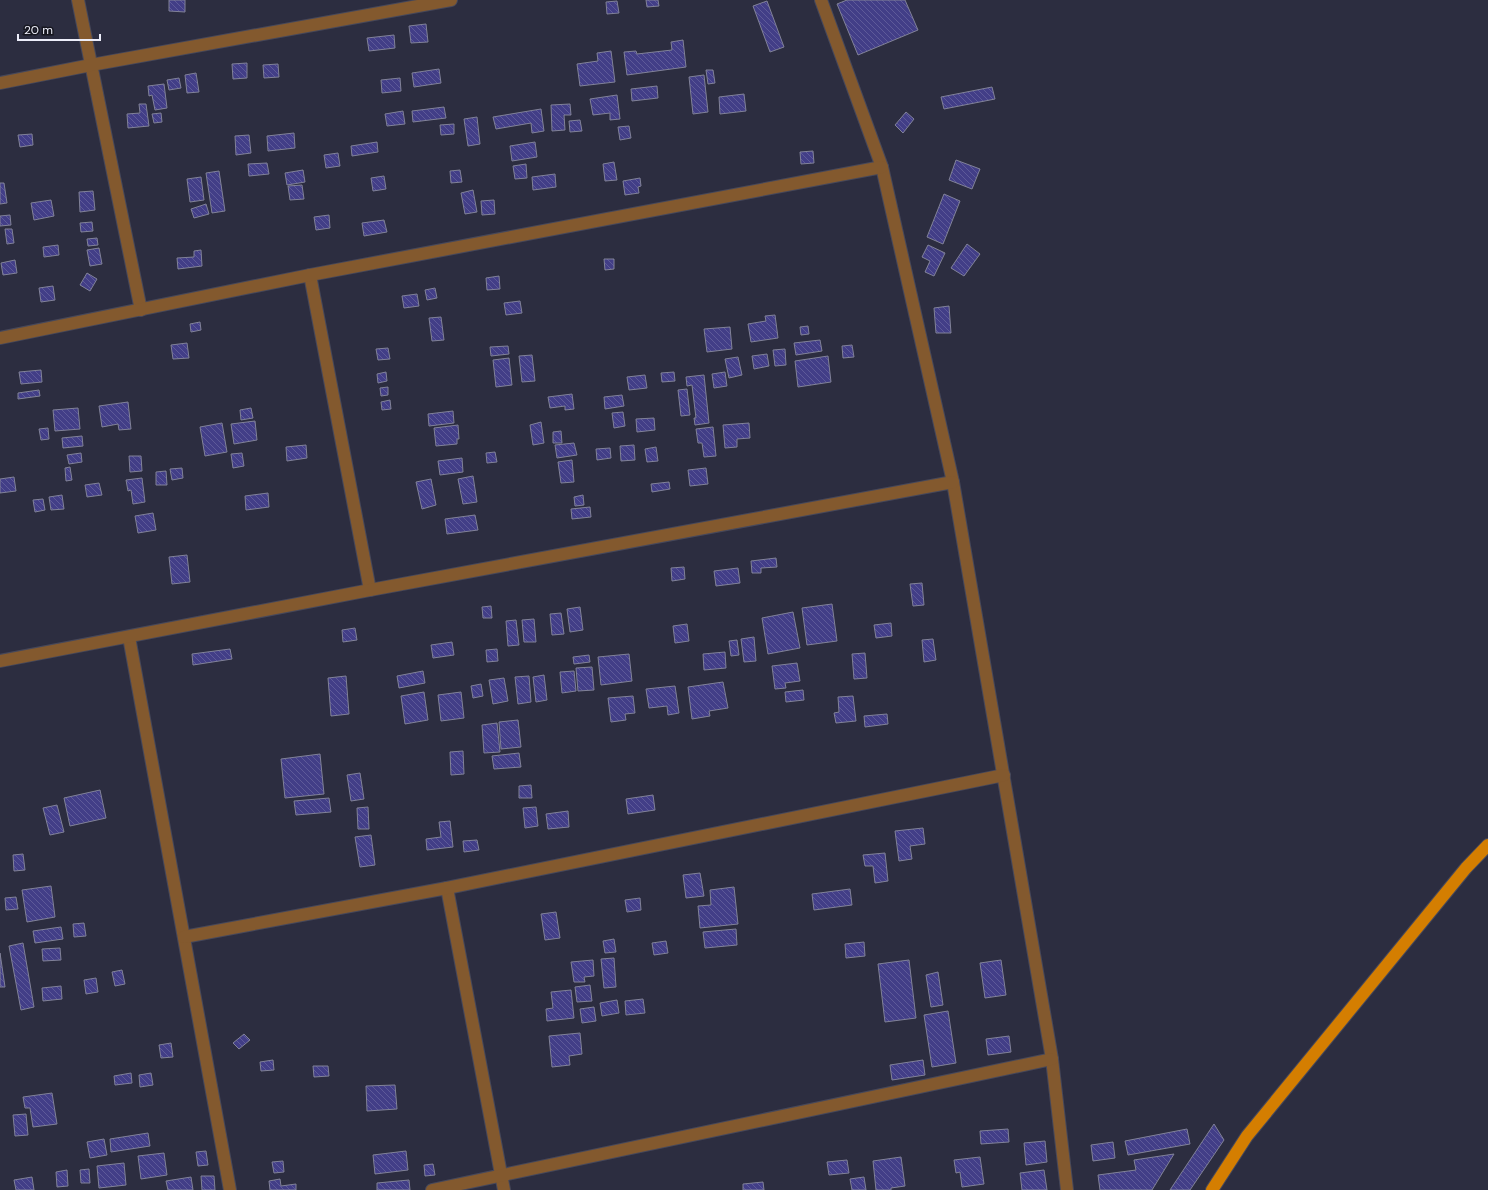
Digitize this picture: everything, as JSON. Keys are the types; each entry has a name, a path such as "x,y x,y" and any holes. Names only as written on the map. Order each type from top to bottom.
{"main road":[{"path":"1212,1190 1247,1136 1466,868 1488,845"}],"street":[{"path":"78,0 141,310"},
{"path":"0,83 91,65 451,0"},
{"path":"822,0 882,167 953,482 1052,1059 1067,1190"},
{"path":"0,338 310,276 882,167"},
{"path":"310,276 370,590"},
{"path":"0,661 370,590 953,482"},
{"path":"129,636 230,1190"},
{"path":"184,937 447,888 1004,775"},
{"path":"447,888 504,1190"},
{"path":"432,1190 1052,1059"}],"building":[{"path":"169,0 185,0 185,12 169,11"},
{"path":"646,0 658,0 659,6 647,7"},
{"path":"847,0 905,0 918,30 858,55 837,4"},
{"path":"617,1 619,13 607,14 606,2"},
{"path":"767,1 784,47 770,52 753,6"},
{"path":"426,24 428,42 411,43 409,26"},
{"path":"394,35 395,48 369,51 367,38"},
{"path":"683,40 686,67 627,75 624,52 636,51 637,54 672,50 671,42"},
{"path":"611,51 615,82 580,86 577,64 598,61 597,53"},
{"path":"247,63 247,78 233,79 232,64"},
{"path":"278,64 279,77 264,78 263,65"},
{"path":"439,69 441,83 414,87 412,73"},
{"path":"706,70 713,70 715,83 708,84"},
{"path":"196,73 199,92 187,93 185,75"},
{"path":"704,75 708,112 693,114 689,77"},
{"path":"179,78 181,88 169,90 167,80"},
{"path":"400,78 401,91 382,93 381,80"},
{"path":"164,84 167,108 155,110 152,95 149,96 148,86"},
{"path":"657,86 658,98 632,101 631,89"},
{"path":"992,87 995,99 944,109 941,97"},
{"path":"744,94 746,111 720,114 719,97"},
{"path":"617,95 620,119 610,120 610,113 593,115 590,99"},
{"path":"139,104 146,104 149,126 128,128 127,114 140,113"},
{"path":"570,104 571,115 564,115 565,130 552,131 551,105"},
{"path":"444,107 446,118 413,122 412,111"},
{"path":"541,109 544,131 532,133 531,123 496,129 493,117"},
{"path":"403,111 405,124 387,126 385,114"},
{"path":"906,112 914,119 903,133 895,125"},
{"path":"161,113 162,122 154,123 152,114"},
{"path":"477,117 480,144 468,146 464,119"},
{"path":"580,120 582,131 570,132 569,121"},
{"path":"454,124 454,134 441,135 440,125"},
{"path":"629,126 631,138 620,140 618,127"},
{"path":"294,133 295,148 268,151 267,136"},
{"path":"32,134 33,145 20,147 18,135"},
{"path":"249,135 251,153 236,155 235,136"},
{"path":"377,142 378,152 352,156 351,146"},
{"path":"535,142 537,157 512,161 510,146"},
{"path":"813,151 814,163 801,164 800,152"},
{"path":"338,153 340,166 326,168 324,155"},
{"path":"956,160 980,169 972,189 949,180"},
{"path":"614,162 617,180 605,181 603,164"},
{"path":"267,163 269,174 249,176 248,164"},
{"path":"526,164 527,178 515,179 513,166"},
{"path":"303,170 305,182 287,185 285,173"},
{"path":"460,170 462,182 451,183 450,171"},
{"path":"219,171 225,211 212,213 206,173"},
{"path":"555,174 556,187 533,190 532,177"},
{"path":"384,176 386,189 373,191 371,178"},
{"path":"201,177 204,200 190,202 187,179"},
{"path":"640,178 641,186 638,187 639,193 625,195 623,181"},
{"path":"0,183 4,183 7,203 0,204"},
{"path":"302,185 304,199 290,200 288,186"},
{"path":"473,190 477,212 465,214 461,193"},
{"path":"93,191 95,210 80,212 79,192"},
{"path":"944,194 960,201 943,244 927,237"},
{"path":"51,200 54,216 34,220 31,203"},
{"path":"494,200 495,214 482,215 481,201"},
{"path":"206,204 209,214 194,218 191,209"},
{"path":"10,215 11,225 0,226 0,216"},
{"path":"329,215 330,228 316,230 314,217"},
{"path":"384,220 387,232 364,236 362,223"},
{"path":"92,222 93,231 81,232 80,223"},
{"path":"5,229 12,229 14,243 7,244"},
{"path":"97,238 98,245 88,246 87,239"},
{"path":"967,244 980,254 964,276 951,268"},
{"path":"58,245 59,255 44,257 43,247"},
{"path":"928,245 945,253 934,276 925,272 930,261 922,257"},
{"path":"99,248 102,264 90,266 87,250"},
{"path":"201,250 202,266 178,269 177,258 194,257 194,251"},
{"path":"604,259 614,259 614,269 605,270"},
{"path":"15,260 17,273 3,275 1,263"},
{"path":"87,273 97,279 90,291 80,285"},
{"path":"499,276 500,289 487,290 486,278"},
{"path":"53,286 55,300 41,302 39,288"},
{"path":"435,288 437,298 427,300 425,290"},
{"path":"417,294 419,306 404,308 402,296"},
{"path":"520,301 522,313 506,315 504,303"},
{"path":"949,306 951,333 936,333 934,308"},
{"path":"775,315 778,338 751,342 748,324 766,321 765,316"},
{"path":"441,317 444,340 432,341 429,318"},
{"path":"200,322 201,330 191,332 190,324"},
{"path":"808,326 809,334 801,335 800,327"},
{"path":"730,327 732,349 707,352 704,329"},
{"path":"820,340 822,351 796,355 794,343"},
{"path":"187,343 189,358 173,359 171,345"},
{"path":"852,345 854,357 843,358 842,346"},
{"path":"508,346 509,354 491,356 490,347"},
{"path":"388,348 390,359 378,360 376,349"},
{"path":"785,349 786,365 775,366 773,350"},
{"path":"767,354 769,366 754,369 752,356"},
{"path":"532,355 535,381 522,382 519,356"},
{"path":"828,356 831,382 798,387 795,361"},
{"path":"738,357 742,375 729,378 725,359"},
{"path":"509,358 512,385 496,387 493,360"},
{"path":"41,370 42,382 21,384 19,372"},
{"path":"386,372 387,381 378,383 377,374"},
{"path":"674,372 675,381 662,382 661,373"},
{"path":"725,372 727,386 714,388 712,374"},
{"path":"645,375 647,388 629,390 627,377"},
{"path":"704,375 709,423 695,425 694,418 696,418 692,385 687,386 686,377"},
{"path":"388,387 388,395 381,396 380,388"},
{"path":"687,389 690,415 681,416 678,390"},
{"path":"39,390 40,396 18,399 18,393"},
{"path":"572,394 574,409 565,410 565,406 550,408 548,397"},
{"path":"622,395 624,406 605,409 604,397"},
{"path":"390,400 391,409 382,410 381,402"},
{"path":"128,402 131,429 119,430 118,424 102,427 99,406"},
{"path":"78,408 80,429 55,431 53,410"},
{"path":"251,408 253,418 241,420 240,410"},
{"path":"453,411 454,423 429,426 428,414"},
{"path":"623,412 625,426 614,428 612,413"},
{"path":"654,418 655,430 637,432 636,419"},
{"path":"255,421 257,440 234,444 231,424"},
{"path":"541,422 544,443 533,445 530,425"},
{"path":"222,423 227,452 205,456 200,427"},
{"path":"749,423 750,438 737,439 737,447 725,448 723,425"},
{"path":"458,425 459,439 457,439 457,444 436,446 434,428"},
{"path":"713,427 716,456 704,457 702,443 698,443 696,429"},
{"path":"48,428 49,439 41,440 39,429"},
{"path":"561,431 562,443 553,443 553,432"},
{"path":"82,436 83,446 63,448 62,438"},
{"path":"574,443 577,455 557,458 555,445"},
{"path":"306,445 307,458 287,461 286,447"},
{"path":"634,445 635,460 621,461 620,446"},
{"path":"656,447 658,461 647,462 645,449"},
{"path":"610,448 611,458 597,460 596,449"},
{"path":"495,452 497,462 487,463 486,453"},
{"path":"81,453 82,462 69,464 67,455"},
{"path":"242,453 244,466 233,468 231,454"},
{"path":"129,456 141,456 142,471 130,472"},
{"path":"462,458 463,472 440,475 438,461"},
{"path":"572,460 574,482 561,483 558,462"},
{"path":"70,467 72,480 66,481 65,468"},
{"path":"182,468 183,478 172,480 170,469"},
{"path":"706,468 708,484 690,486 688,470"},
{"path":"166,471 167,485 156,485 156,472"},
{"path":"473,476 477,502 463,504 458,479"},
{"path":"14,477 16,491 0,493 0,479"},
{"path":"142,478 145,502 133,504 131,490 128,491 126,480"},
{"path":"431,479 436,505 422,509 416,482"},
{"path":"669,482 670,489 652,492 651,484"},
{"path":"99,483 102,495 87,497 85,485"},
{"path":"268,493 269,507 246,510 245,496"},
{"path":"62,495 64,509 51,510 49,497"},
{"path":"583,495 584,505 575,506 574,497"},
{"path":"43,499 45,510 35,512 33,500"},
{"path":"590,507 591,517 572,519 571,509"},
{"path":"153,513 156,530 138,533 135,516"},
{"path":"475,515 478,530 447,534 445,519"},
{"path":"187,555 190,582 172,584 169,557"},
{"path":"776,558 777,567 761,568 761,573 752,573 751,561"},
{"path":"684,567 685,579 672,581 671,568"},
{"path":"738,568 740,583 716,586 714,571"},
{"path":"922,583 924,605 913,606 910,584"},
{"path":"832,604 837,641 807,645 802,608"},
{"path":"491,606 492,618 483,618 482,607"},
{"path":"580,607 583,630 570,632 567,609"},
{"path":"793,612 800,648 768,654 762,618"},
{"path":"561,613 564,634 552,635 550,614"},
{"path":"534,619 536,642 524,642 522,620"},
{"path":"516,620 519,645 508,646 506,621"},
{"path":"891,623 892,636 876,638 874,625"},
{"path":"687,624 689,641 675,643 673,626"},
{"path":"355,628 357,640 343,642 342,630"},
{"path":"754,637 756,661 744,662 741,639"},
{"path":"933,639 936,660 924,662 922,640"},
{"path":"737,640 739,655 731,656 729,641"},
{"path":"452,642 454,655 433,658 431,645"},
{"path":"230,649 232,659 193,665 192,654"},
{"path":"497,649 498,661 487,662 486,650"},
{"path":"725,652 726,668 704,670 703,654"},
{"path":"865,653 867,678 854,679 852,654"},
{"path":"629,654 632,681 601,685 598,657"},
{"path":"589,655 590,662 574,664 573,657"},
{"path":"797,663 800,681 785,683 786,688 775,689 772,666"},
{"path":"592,667 594,690 578,691 576,668"},
{"path":"423,671 425,683 399,688 397,676"},
{"path":"574,671 576,691 562,693 560,672"},
{"path":"544,675 547,700 536,702 533,677"},
{"path":"346,676 349,714 331,716 328,678"},
{"path":"529,676 531,702 518,704 515,677"},
{"path":"504,678 508,701 493,704 489,680"},
{"path":"723,682 728,708 709,711 710,716 692,719 688,687"},
{"path":"481,684 483,696 473,698 471,686"},
{"path":"675,686 679,713 668,715 667,706 649,708 646,689"},
{"path":"803,690 804,700 786,702 785,692"},
{"path":"424,692 428,720 405,724 401,696"},
{"path":"461,692 464,718 441,721 438,695"},
{"path":"633,696 635,713 625,714 626,720 611,722 608,698"},
{"path":"853,696 856,721 836,723 834,713 839,712 838,697"},
{"path":"887,714 888,724 865,727 864,716"},
{"path":"518,720 521,747 501,749 499,722"},
{"path":"497,723 500,752 484,753 482,725"},
{"path":"463,751 464,774 451,775 450,752"},
{"path":"519,753 521,767 494,769 492,756"},
{"path":"320,754 324,794 285,798 281,759"},
{"path":"360,773 364,799 351,801 347,775"},
{"path":"531,785 532,798 519,798 519,786"},
{"path":"100,790 106,818 70,826 64,798"},
{"path":"653,795 655,810 628,814 626,799"},
{"path":"329,798 331,812 296,815 294,801"},
{"path":"57,805 64,832 50,835 43,808"},
{"path":"368,807 369,829 358,829 357,808"},
{"path":"536,807 538,826 525,828 523,808"},
{"path":"568,811 569,827 548,829 546,814"},
{"path":"450,821 453,847 427,850 426,839 441,837 439,822"},
{"path":"923,828 925,844 910,846 912,859 899,861 895,831"},
{"path":"371,835 375,865 360,867 355,837"},
{"path":"477,840 479,850 464,852 463,841"},
{"path":"885,853 888,881 875,883 873,866 865,866 863,855"},
{"path":"23,854 25,870 14,871 13,855"},
{"path":"700,873 704,896 686,898 683,875"},
{"path":"51,886 55,917 27,922 22,890"},
{"path":"734,887 738,924 700,928 698,906 711,905 710,890"},
{"path":"850,889 852,905 814,910 812,894"},
{"path":"16,897 18,909 6,910 5,898"},
{"path":"640,898 641,910 627,912 625,900"},
{"path":"556,912 560,938 545,940 541,914"},
{"path":"84,923 86,936 74,937 73,924"},
{"path":"61,927 63,939 35,943 33,931"},
{"path":"736,929 737,945 705,948 703,932"},
{"path":"614,939 616,952 605,953 603,941"},
{"path":"666,941 668,953 654,955 652,943"},
{"path":"864,942 865,956 846,958 845,944"},
{"path":"23,943 34,1007 21,1010 9,946"},
{"path":"60,948 61,960 43,961 42,949"},
{"path":"0,953 5,987 0,987"},
{"path":"614,958 616,987 604,988 601,959"},
{"path":"593,960 594,976 584,977 585,982 574,982 571,962"},
{"path":"909,960 916,1018 885,1022 878,964"},
{"path":"1001,960 1006,995 985,998 980,963"},
{"path":"122,970 125,984 115,986 112,972"},
{"path":"938,972 943,1005 931,1007 926,975"},
{"path":"96,978 98,992 86,994 84,980"},
{"path":"590,985 592,1001 577,1002 575,987"},
{"path":"61,986 62,999 43,1001 42,988"},
{"path":"571,990 574,1018 547,1021 546,1009 553,1008 551,992"},
{"path":"643,999 645,1013 626,1015 625,1001"},
{"path":"617,1000 619,1013 602,1016 600,1003"},
{"path":"594,1007 596,1021 582,1023 580,1009"},
{"path":"948,1011 956,1063 932,1067 924,1015"},
{"path":"580,1033 582,1054 569,1056 570,1065 552,1067 549,1036"},
{"path":"244,1034 250,1040 239,1049 233,1043"},
{"path":"1009,1036 1011,1052 988,1055 986,1039"},
{"path":"171,1043 173,1057 161,1058 159,1045"},
{"path":"273,1060 274,1070 261,1071 260,1062"},
{"path":"923,1060 925,1075 892,1080 890,1065"},
{"path":"313,1066 328,1066 329,1076 314,1077"},
{"path":"131,1073 132,1083 115,1085 114,1076"},
{"path":"151,1073 153,1085 140,1087 139,1075"},
{"path":"395,1085 397,1109 367,1111 366,1086"},
{"path":"52,1093 57,1124 33,1127 30,1108 25,1108 23,1097"},
{"path":"26,1114 28,1135 15,1136 13,1115"},
{"path":"1214,1124 1224,1140 1190,1190 1170,1190"},
{"path":"1008,1129 1009,1142 981,1144 980,1131"},
{"path":"1187,1129 1190,1144 1128,1155 1125,1141"},
{"path":"148,1133 150,1146 111,1152 110,1139"},
{"path":"104,1139 107,1155 90,1158 87,1142"},
{"path":"1045,1141 1047,1162 1026,1165 1024,1143"},
{"path":"1113,1142 1115,1158 1093,1161 1091,1145"},
{"path":"206,1151 208,1165 198,1166 196,1152"},
{"path":"406,1151 408,1170 375,1174 373,1155"},
{"path":"164,1153 167,1175 141,1179 138,1156"},
{"path":"1174,1154 1152,1190 1100,1190 1098,1175 1136,1170 1134,1160"},
{"path":"901,1157 905,1186 891,1188 891,1190 876,1190 873,1161"},
{"path":"980,1157 984,1184 962,1187 960,1172 956,1173 954,1160"},
{"path":"847,1160 849,1173 829,1175 827,1162"},
{"path":"283,1161 284,1172 274,1173 272,1162"},
{"path":"124,1163 126,1185 99,1188 97,1166"},
{"path":"433,1164 435,1175 425,1176 424,1165"},
{"path":"89,1169 90,1183 81,1183 80,1170"},
{"path":"67,1170 68,1186 57,1187 56,1172"},
{"path":"1044,1170 1047,1190 1022,1190 1020,1173"},
{"path":"201,1176 214,1176 215,1190 202,1190"},
{"path":"32,1177 34,1190 16,1190 14,1180"},
{"path":"191,1177 193,1190 168,1190 166,1181"},
{"path":"864,1177 866,1190 852,1190 850,1179"},
{"path":"280,1179 281,1186 296,1184 296,1190 270,1190 269,1181"},
{"path":"409,1180 410,1190 377,1190 377,1183"},
{"path":"763,1182 764,1190 743,1190 743,1184"}]}
